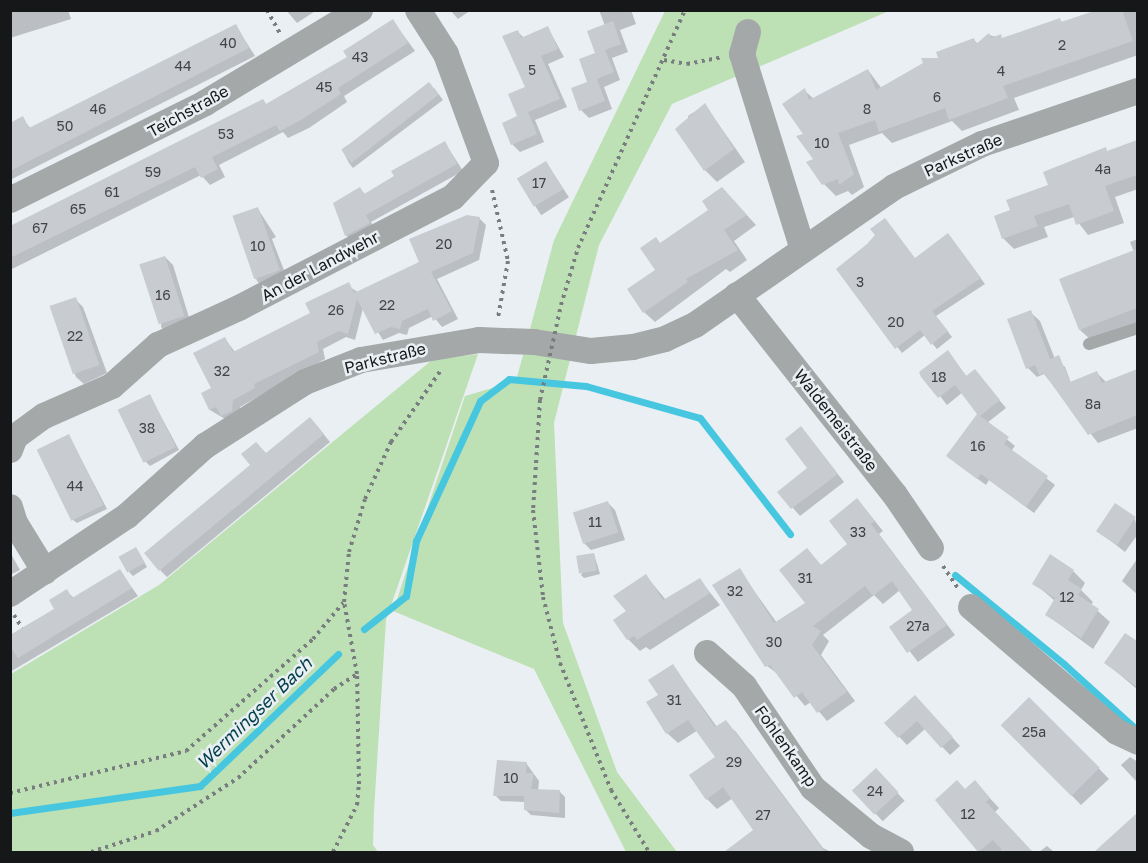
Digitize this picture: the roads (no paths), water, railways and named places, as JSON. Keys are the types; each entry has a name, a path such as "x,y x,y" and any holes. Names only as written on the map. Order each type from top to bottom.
{"street":[{"name":"Teichstraße","path":"10,200 205,103 360,10"},
{"name":"An der Landwehr","path":"10,450 15,436 44,416 112,386 158,345 239,309 453,197 486,163 446,54 418,10"},
{"path":"745,43 803,250"},
{"name":"Parkstraße","path":"10,594 127,516 205,446 304,382 361,360 494,339 591,351 633,347 665,339 695,325 894,187 982,144 1137,91"},
{"name":"Waldemeistraße","path":"737,296 895,495 931,548"},
{"path":"10,507 15,523 45,572"},
{"path":"971,607 1117,732 1137,742"},
{"name":"Fohlenkamp","path":"707,653 744,686 813,788 871,836 901,852"}],"lane":[{"path":"1089,344 1137,328"}],"waterway":[{"path":"364,629 406,596 416,541 480,401 509,379 586,386 700,418 790,534"},
{"path":"955,575 1064,664 1136,729"},
{"name":"Wermingser Bach","path":"10,813 200,786 338,654"}]}
